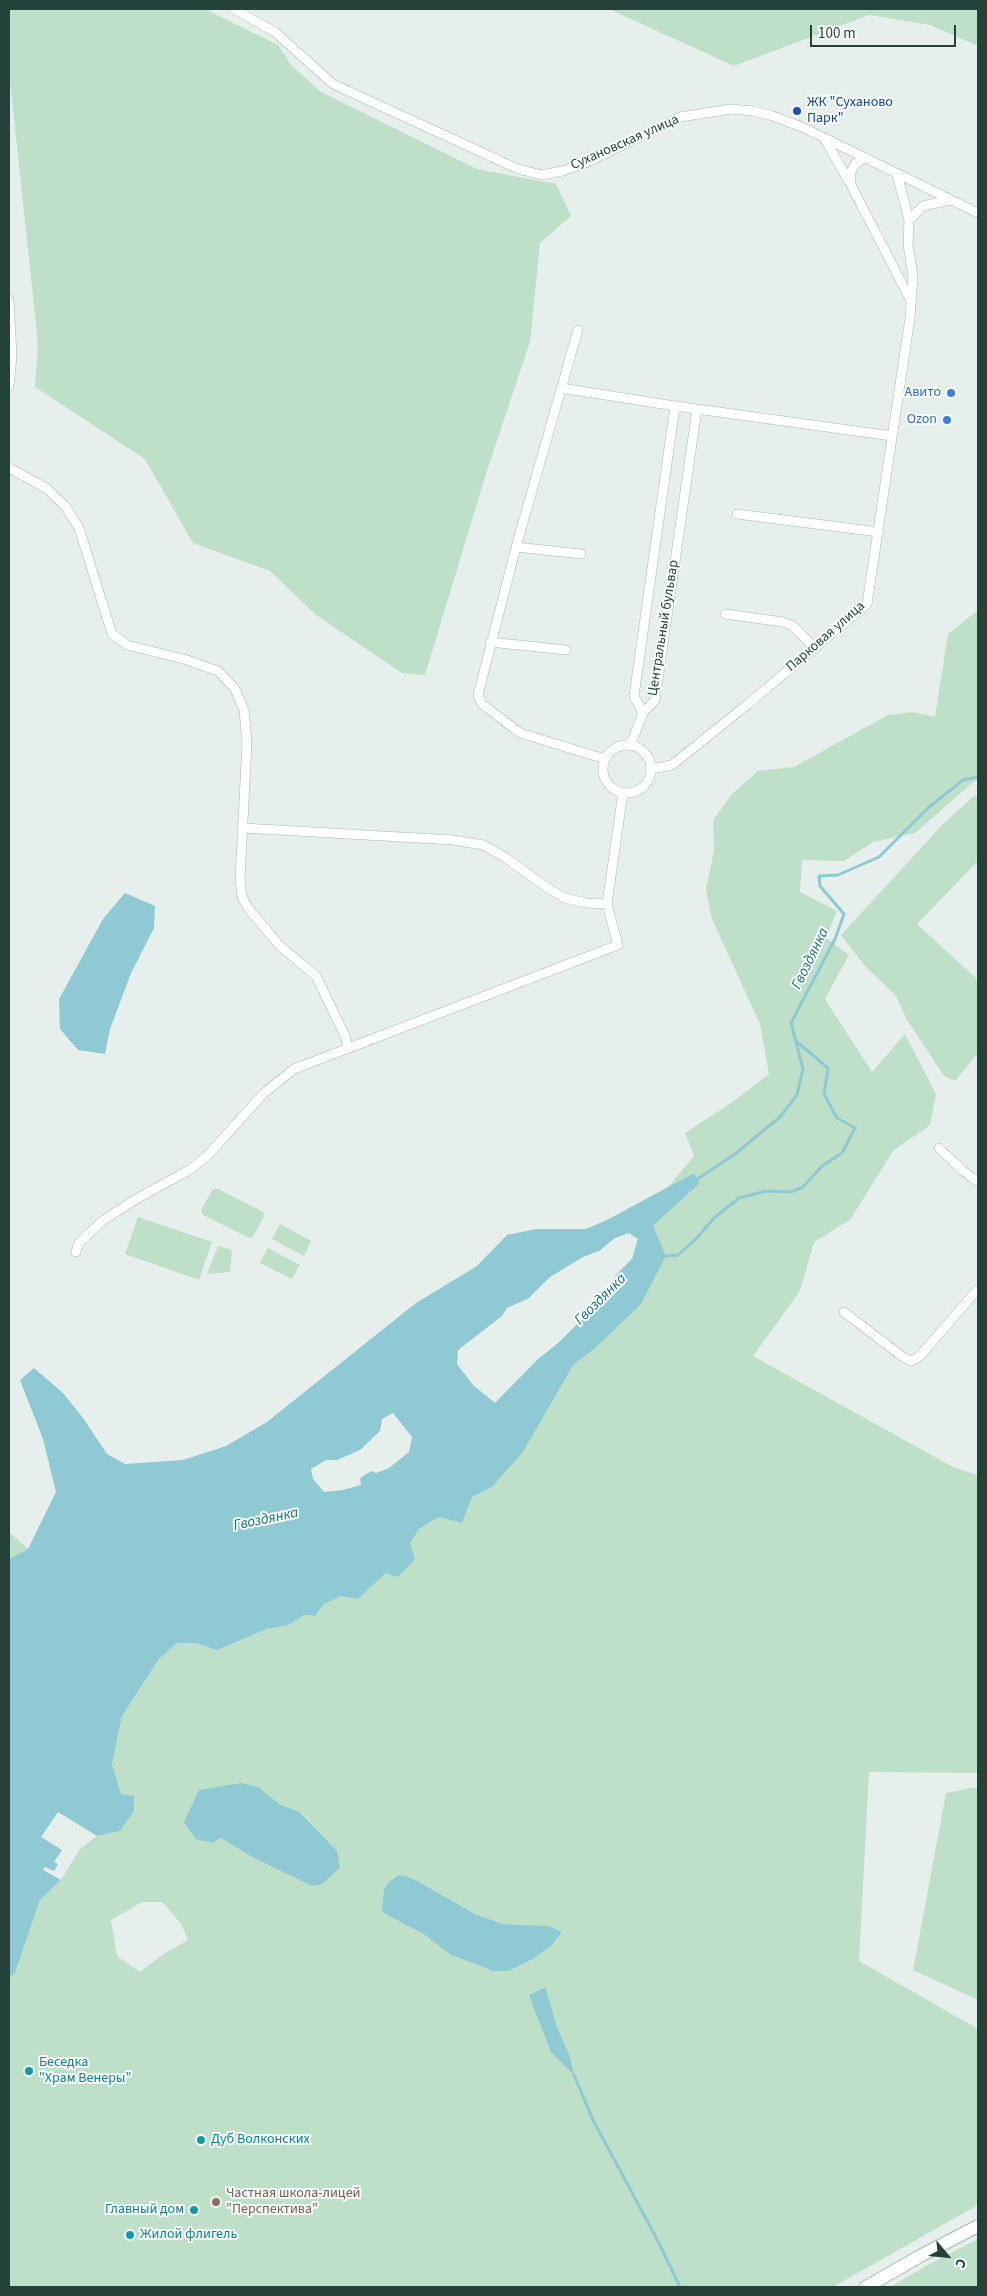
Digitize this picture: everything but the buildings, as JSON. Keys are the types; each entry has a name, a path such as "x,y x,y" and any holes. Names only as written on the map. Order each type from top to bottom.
{"main road":[{"path":"866,2287 978,2226"}],"street":[{"name":"Сухановская улица","path":"234,9 275,32 333,84 518,169 542,175 571,168 588,162 659,126 696,113 731,108 753,110 770,115 824,138 978,213"},
{"path":"824,138 851,185 912,302"},
{"path":"851,185 850,174 856,164 865,158"},
{"name":"Парковая улица","path":"651,769 672,765 867,604 912,302 912,276 908,245 909,220 897,174"},
{"path":"909,220 923,206 950,200"},
{"path":"9,300 12,356 9,386"},
{"path":"578,330 516,547 490,642 478,695 482,704 520,733 605,759"},
{"path":"561,388 892,436"},
{"name":"Центральный бульвар","path":"675,406 634,696 643,713 655,700 697,409"},
{"path":"9,468 46,488 65,506 79,528 112,634 127,646 187,660 218,671 235,689 244,710 247,743 240,879 242,897 248,908 280,946 316,976 345,1036 348,1048"},
{"path":"736,514 879,532"},
{"path":"516,547 581,554"},
{"path":"726,614 783,622 793,626 815,648"},
{"path":"490,642 566,650"},
{"path":"630,746 643,713"},
{"path":"630,746 641,750 647,756 651,769 646,784 638,791 623,792 611,787 605,779 603,770 605,759 616,748 630,746"},
{"path":"76,1252 79,1243 102,1221 190,1169 208,1154 281,1077 297,1068 348,1048 618,945 607,904 623,792"},
{"path":"242,828 453,840 482,845 503,856 549,890 565,898 586,903 607,904"},
{"path":"939,1148 978,1182"},
{"path":"844,1312 903,1358 911,1361 919,1357 978,1289"}],"green space":[{"path":"9,9 205,9 278,45 292,66 321,92 477,169 556,184 571,216 540,243 530,342 485,477 425,675 402,673 316,615 270,571 193,543 145,459 35,387 38,343 9,72"},
{"path":"609,9 978,9 978,46 930,25 869,15 734,66"},
{"path":"978,610 978,778 915,833 873,842 844,861 802,860 800,892 837,911 826,938 849,955 825,999 872,1072 905,1034 936,1094 930,1125 893,1151 850,1220 814,1242 800,1291 753,1356 955,1468 978,1475 978,1773 869,1772 859,1961 978,2029 978,2205 833,2287 9,2287 9,1978 15,1973 40,1900 61,1880 86,1842 97,1836 120,1831 121,1794 112,1764 122,1716 159,1659 177,1643 195,1643 217,1650 267,1629 289,1625 304,1615 315,1616 324,1604 341,1596 358,1599 386,1573 419,1529 439,1517 462,1523 472,1497 492,1487 523,1452 574,1364 593,1350 613,1329 653,1226 700,1183 693,1173 668,1187 694,1156 685,1133 734,1101 769,1074 760,1024 712,919 706,889 714,851 713,820 732,794 758,771 794,767 888,715 913,712 935,717 948,634","holes":["258,1787 281,1805 301,1812 337,1851 312,1886 252,1857 221,1838","419,1882 475,1914 503,1924 549,1926 562,1932 551,1946 533,1959 509,1971 493,1971 451,1955 425,1935 383,1912","142,1902 162,1902 181,1924 188,1940 162,1955 140,1972 117,1956 111,1920","544,1987 557,2027 569,2054 552,2052 529,1995"]},
{"path":"975,795 978,798 978,861 917,924 978,980 978,1053 955,1081 944,1076 907,1020 896,996 864,965 841,935 943,824"},
{"path":"213,1189 218,1189 263,1212 264,1216 253,1237 249,1238 203,1215 201,1210"},
{"path":"138,1217 212,1242 199,1280 125,1254"},
{"path":"280,1224 311,1241 304,1256 272,1239"},
{"path":"218,1246 232,1250 230,1272 207,1274"},
{"path":"268,1248 300,1265 292,1279 260,1263"},
{"path":"9,1532 28,1549 9,1559"},
{"path":"978,1787 978,2000 913,1970 946,1793"},
{"path":"978,2239 978,2287 890,2287 928,2265"}],"water":[{"path":"125,893 155,906 154,928 131,973 110,1029 105,1054 78,1050 60,1029 59,999 103,919"},
{"path":"694,1173 700,1183 653,1226 666,1256 641,1304 593,1350 574,1364 523,1452 492,1487 472,1497 462,1523 439,1517 419,1529 410,1543 415,1559 398,1577 386,1573 358,1599 341,1596 324,1604 315,1616 304,1615 289,1625 267,1629 217,1650 195,1643 177,1643 159,1659 122,1716 112,1764 121,1794 134,1796 134,1811 120,1831 97,1836 86,1842 61,1880 40,1900 15,1973 9,1978 9,1559 28,1549 56,1492 43,1439 20,1380 34,1368 63,1393 83,1418 107,1454 125,1464 183,1460 226,1446 267,1422 416,1303 477,1266 507,1235 536,1229 586,1229 609,1219","holes":["629,1233 638,1239 632,1259 616,1275 605,1297 557,1344 538,1359 495,1403 473,1385 457,1364 458,1350 502,1316 507,1308 529,1298 550,1277 583,1257 599,1251 615,1238","393,1413 412,1437 409,1452 389,1468 376,1473 371,1471 360,1478 361,1485 343,1490 324,1492 313,1479 311,1469 326,1460 337,1460 360,1450 380,1431 382,1419"]},
{"path":"241,1783 258,1787 281,1805 300,1812 337,1851 340,1868 322,1884 312,1886 252,1857 221,1838 212,1843 196,1839 184,1822 199,1790"},
{"path":"399,1875 419,1882 475,1914 503,1924 549,1926 562,1932 551,1946 533,1959 509,1971 493,1971 451,1955 425,1935 382,1912 384,1890 389,1882"},
{"path":"545,1987 557,2027 569,2054 574,2075 551,2052 529,1995"}],"pier":[{"path":"58,1812 97,1836 80,1849 61,1880 43,1870 45,1867 54,1871 58,1864 54,1862 62,1850 41,1837"}],"waterway":[{"name":"Гвоздянка","path":"696,1180 735,1154 780,1117 797,1095 803,1069 791,1023 835,939 844,914 820,886 819,876 838,875 879,857 928,808 963,780 978,777"},
{"path":"666,1256 678,1255 696,1239 714,1218 739,1198 766,1191 791,1192 803,1187 822,1166 842,1153 855,1128 837,1118 824,1094 828,1068 796,1041"},
{"path":"574,2075 593,2120 659,2243 680,2287"}],"place":[{"name":"ЖК \"Суханово Парк\"","path":"797,111"},
{"name":"Авито","path":"951,393"},
{"name":"Ozon","path":"947,420"},
{"name":"Беседка \"Храм Венеры\"","path":"29,2071"},
{"name":"Дуб Волконских","path":"201,2140"},
{"name":"Частная школа-лицей \"Перспектива\"","path":"216,2202"},
{"name":"Главный дом","path":"194,2210"},
{"name":"Жилой флигель","path":"130,2235"}]}
